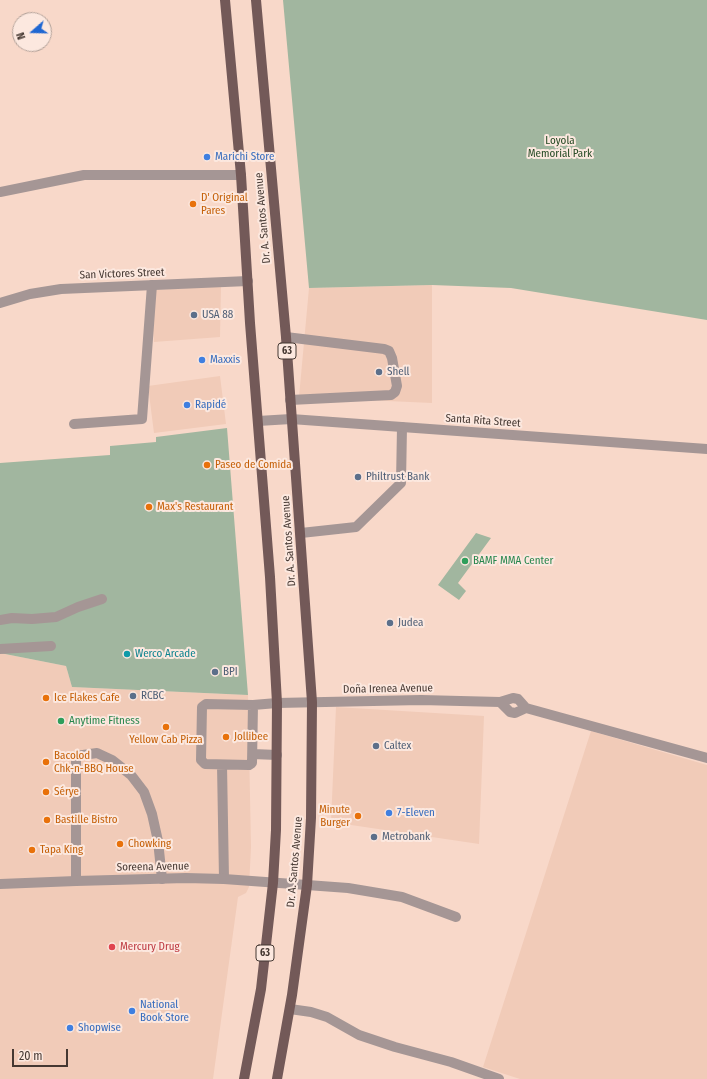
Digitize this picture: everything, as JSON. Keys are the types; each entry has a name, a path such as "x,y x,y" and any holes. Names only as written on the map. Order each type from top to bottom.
{"main road":[{"name":"Dr. A. Santos Avenue","path":"225,0 241,175 250,323 273,626 277,703 276,830 273,883 261,989 244,1079"},
{"name":"Dr. A. Santos Avenue","path":"256,0 286,337 312,702 311,818 307,885 290,1009 277,1079"}],"street":[{"path":"0,192 84,175 241,175"},
{"name":"San Victores Street","path":"0,304 30,294 61,288 248,281"},
{"path":"74,424 142,419 152,285"},
{"path":"286,337 384,349 389,352 392,358 397,386 395,392 391,395 290,400"},
{"name":"Santa Rita Street","path":"258,421 291,419 707,449"},
{"path":"301,534 356,526 401,483 402,427"},
{"path":"0,620 12,618 32,619 56,617 78,607 102,599"},
{"path":"0,649 51,646"},
{"name":"Doña Irenea Avenue","path":"222,765 205,764 201,760 202,708 206,704 253,705 277,703 421,700 500,702 513,698 518,699 526,708 707,758"},
{"path":"224,879 222,765 249,765 252,762 253,705"},
{"path":"76,881 76,756 97,753 112,760 131,775 144,792 154,821 158,841 162,879"},
{"path":"253,754 277,755"},
{"name":"Soreena Avenue","path":"0,884 162,879 224,879 307,885 348,888 402,897 456,917"},
{"path":"290,1009 311,1012 359,1035 395,1047 451,1062 499,1079"}],"shaded area":[{"path":"432,285 432,403 299,397 309,288"},
{"path":"221,286 220,337 154,342 152,319 153,290"},
{"name":"Rapidé","path":"220,376 226,424 154,433 148,386"},
{"path":"0,653 66,666 72,687 248,695 251,847 249,887 246,893 238,897 213,1079 0,1079"},
{"path":"336,707 484,716 479,844 331,822"},
{"path":"591,731 707,765 707,1079 520,1079 483,1067"}],"green space":[{"name":"Loyola Memorial Park","path":"283,0 707,0 707,320 511,288 432,285 309,288"},
{"path":"227,428 248,695 72,687 66,666 0,653 0,463 110,455 110,446 156,442 156,437"},
{"name":"BAMF MMA Center","path":"476,533 491,538 458,583 466,591 459,600 438,585"}],"place":[{"name":"Marichi Store","path":"207,157"},
{"name":"D' Original Pares","path":"193,204"},
{"name":"USA 88","path":"194,315"},
{"name":"Maxxis","path":"202,360"},
{"name":"Shell","path":"379,372"},
{"name":"Rapidé","path":"187,405"},
{"name":"Paseo de Comida","path":"207,465"},
{"name":"Philtrust Bank","path":"358,477"},
{"name":"Max's Restaurant","path":"149,507"},
{"name":"BAMF MMA Center","path":"465,561"},
{"name":"Judea","path":"390,623"},
{"name":"Werco Arcade","path":"127,654"},
{"name":"BPI","path":"215,672"},
{"name":"RCBC","path":"133,696"},
{"name":"Ice Flakes Cafe","path":"46,698"},
{"name":"Anytime Fitness","path":"61,721"},
{"name":"Yellow Cab Pizza","path":"166,727"},
{"name":"Jollibee","path":"226,737"},
{"name":"Caltex","path":"376,746"},
{"name":"Bacolod Chk-n-BBQ House","path":"46,762"},
{"name":"Sérye","path":"46,792"},
{"name":"7-Eleven","path":"389,813"},
{"name":"Minute Burger","path":"358,816"},
{"name":"Bastille Bistro","path":"47,820"},
{"name":"Metrobank","path":"374,837"},
{"name":"Chowking","path":"120,844"},
{"name":"Tapa King","path":"32,850"},
{"name":"Mercury Drug","path":"112,947"},
{"name":"National Book Store","path":"132,1011"},
{"name":"Shopwise","path":"70,1028"}]}
